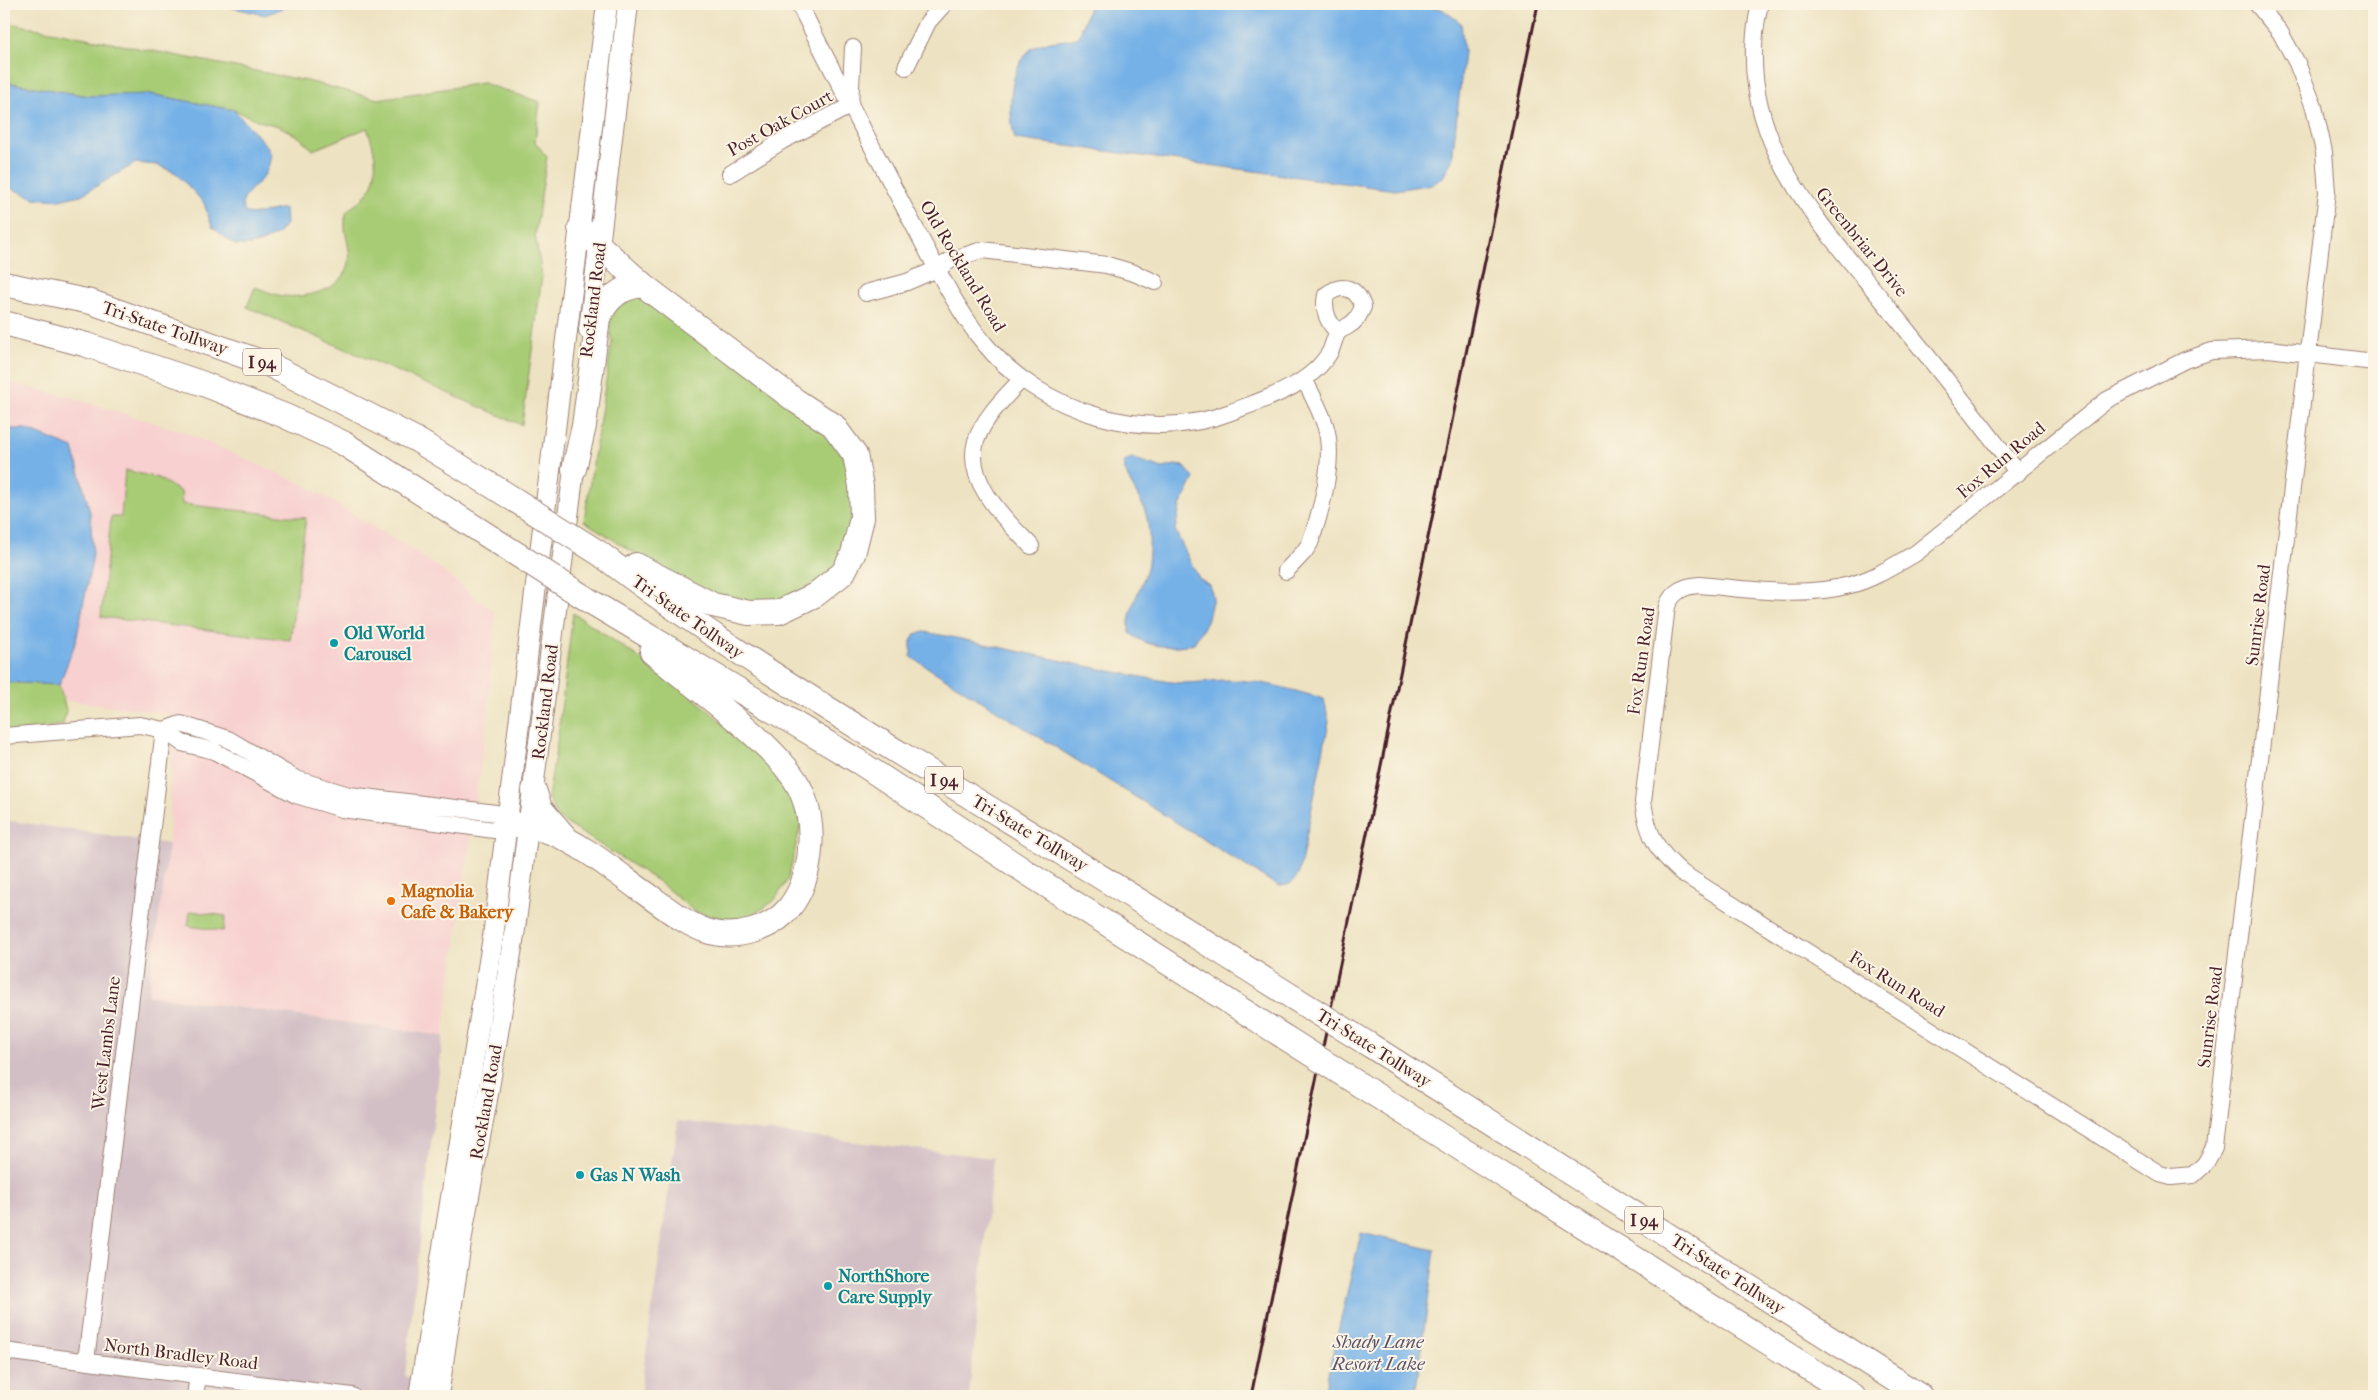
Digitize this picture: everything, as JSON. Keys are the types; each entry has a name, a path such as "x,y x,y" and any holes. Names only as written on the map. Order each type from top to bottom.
{"highway":[{"path":"580,228 643,285 796,401 833,425 855,455 861,486 862,518 853,554 843,574 815,595 779,612 749,613 712,605 622,557 599,553"},
{"name":"Tri-State Tollway","path":"4,284 91,302 270,365 415,439 599,553 634,580 768,671 1130,894 1920,1396"},
{"path":"574,469 584,426 598,318 606,302 620,290 629,286 643,285"},
{"name":"Tri-State Tollway","path":"4,322 87,345 201,382 285,416 343,443 602,609 859,762 1286,1038 1853,1396"},
{"path":"506,823 551,832 568,841 685,921 708,931 723,934 756,930 773,922 788,909 798,894 810,860 812,826 802,792 785,767 750,732 602,609"},
{"path":"534,790 540,808 568,841"}],"main road":[{"name":"Rockland Road","path":"419,1396 449,1202 487,981 607,4"},
{"name":"Rockland Road","path":"438,1396 464,1224 488,1094 515,929 529,828 574,469 628,4"}],"street":[{"name":"Old Rockland Road","path":"799,4 850,106 937,269 984,343 1022,379 1057,402 1089,414 1120,421 1175,424 1225,415 1273,396 1304,379 1330,352 1338,332"},
{"path":"906,67 928,22 944,4"},
{"name":"Greenbriar Drive","path":"1760,4 1753,43 1754,74 1760,112 1777,158 1800,197 1966,403 2018,473"},
{"name":"Sunrise Road","path":"2135,1158 2160,1174 2171,1177 2184,1177 2193,1175 2205,1164 2214,1148 2327,192 2324,152 2314,107 2297,62 2280,32 2257,4"},
{"path":"850,106 853,48"},
{"name":"Post Oak Court","path":"730,174 782,141 850,106"},
{"path":"866,293 907,282 937,269 951,260 982,250 1107,265 1134,273 1154,282"},
{"name":"Fox Run Road","path":"2135,1158 1682,873 1657,849 1646,820 1643,802 1667,606 1671,596 1680,590 1694,585 1817,592 1852,585 1884,572 1916,553 2108,400 2185,360 2212,351 2268,349 2374,362"},
{"path":"1022,379 986,422 976,441 974,461 981,482 996,510 1031,546"},
{"path":"1286,571 1310,543 1327,474 1329,451 1327,430 1319,408 1304,379"},
{"path":"4,736 140,724 164,730 181,724 228,739 279,777 296,779 339,800 410,810 496,813 506,823"},
{"name":"West Lambs Lane","path":"86,1361 164,730"},
{"name":"North Bradley Road","path":"4,1351 352,1396"},
{"path":"195,1396 198,1376"}],"shaded area":[{"path":"4,381 73,398 184,432 307,486 438,567 495,613 487,719 443,1036 148,995 169,844 171,763 178,717 158,712 64,700 59,685 76,641 85,599 90,512 83,489 4,429"},
{"path":"4,820 169,844 148,995 443,1036 405,1376 453,1396 4,1396"},
{"path":"678,1121 993,1158 969,1396 640,1396"},
{"path":"552,1391 592,1396 456,1396"}],"green space":[{"path":"4,22 307,81 378,99 483,83 540,102 535,142 547,157 535,235 542,276 522,425 247,307 255,287 273,294 293,297 303,296 332,286 346,272 350,257 345,226 346,214 368,191 375,174 375,156 367,128 313,150 299,137 279,126 262,122 234,110 150,94 88,96 4,82"},
{"path":"640,296 832,429 859,498 840,575 793,602 739,607 666,573 584,521 612,342 610,330 611,315 618,300"},
{"path":"125,470 158,478 181,492 182,504 306,518 290,640 101,617 111,517 121,517"},
{"path":"573,613 678,684 786,778 801,824 788,879 774,901 748,918 722,919 695,912 659,882 558,818 548,798 557,743"},
{"path":"4,682 59,685 66,710 63,725 4,734"},
{"path":"190,911 226,916 223,931 188,926"}],"water":[{"path":"217,4 294,4 265,15"},
{"path":"1090,4 1414,4 1442,9 1461,23 1464,52 1452,160 1443,177 1433,184 1395,190 1015,139 1011,118 1011,105 1017,68 1030,50 1041,44 1079,37"},
{"path":"4,82 88,96 150,94 234,110 266,145 271,154 266,172 242,204 245,213 255,214 285,208 286,224 278,234 264,241 251,245 235,245 212,227 204,203 176,173 157,165 136,163 81,195 59,200 35,198 5,186"},
{"path":"4,429 26,429 73,448 90,512 93,555 76,641 59,685 4,682"},
{"path":"1131,458 1163,468 1175,465 1184,466 1194,478 1180,506 1175,530 1199,578 1209,585 1213,597 1207,622 1194,643 1160,646 1144,642 1130,633 1130,617 1146,571 1149,543 1144,508 1124,469 1123,463"},
{"path":"925,632 1109,671 1171,682 1241,680 1277,686 1324,699 1329,722 1299,873 1293,882 1288,885 1278,886 911,657 911,641 915,634"},
{"name":"Shady Lane Resort Lake","path":"1361,1233 1435,1250 1415,1396 1323,1396"}],"railway":[{"path":"1251,1396 1538,4"}],"place":[{"name":"Old World Carousel","path":"334,643"},
{"name":"Magnolia Cafe & Bakery","path":"391,901"},
{"name":"Gas N Wash","path":"580,1175"},
{"name":"NorthShore Care Supply","path":"828,1286"}]}
